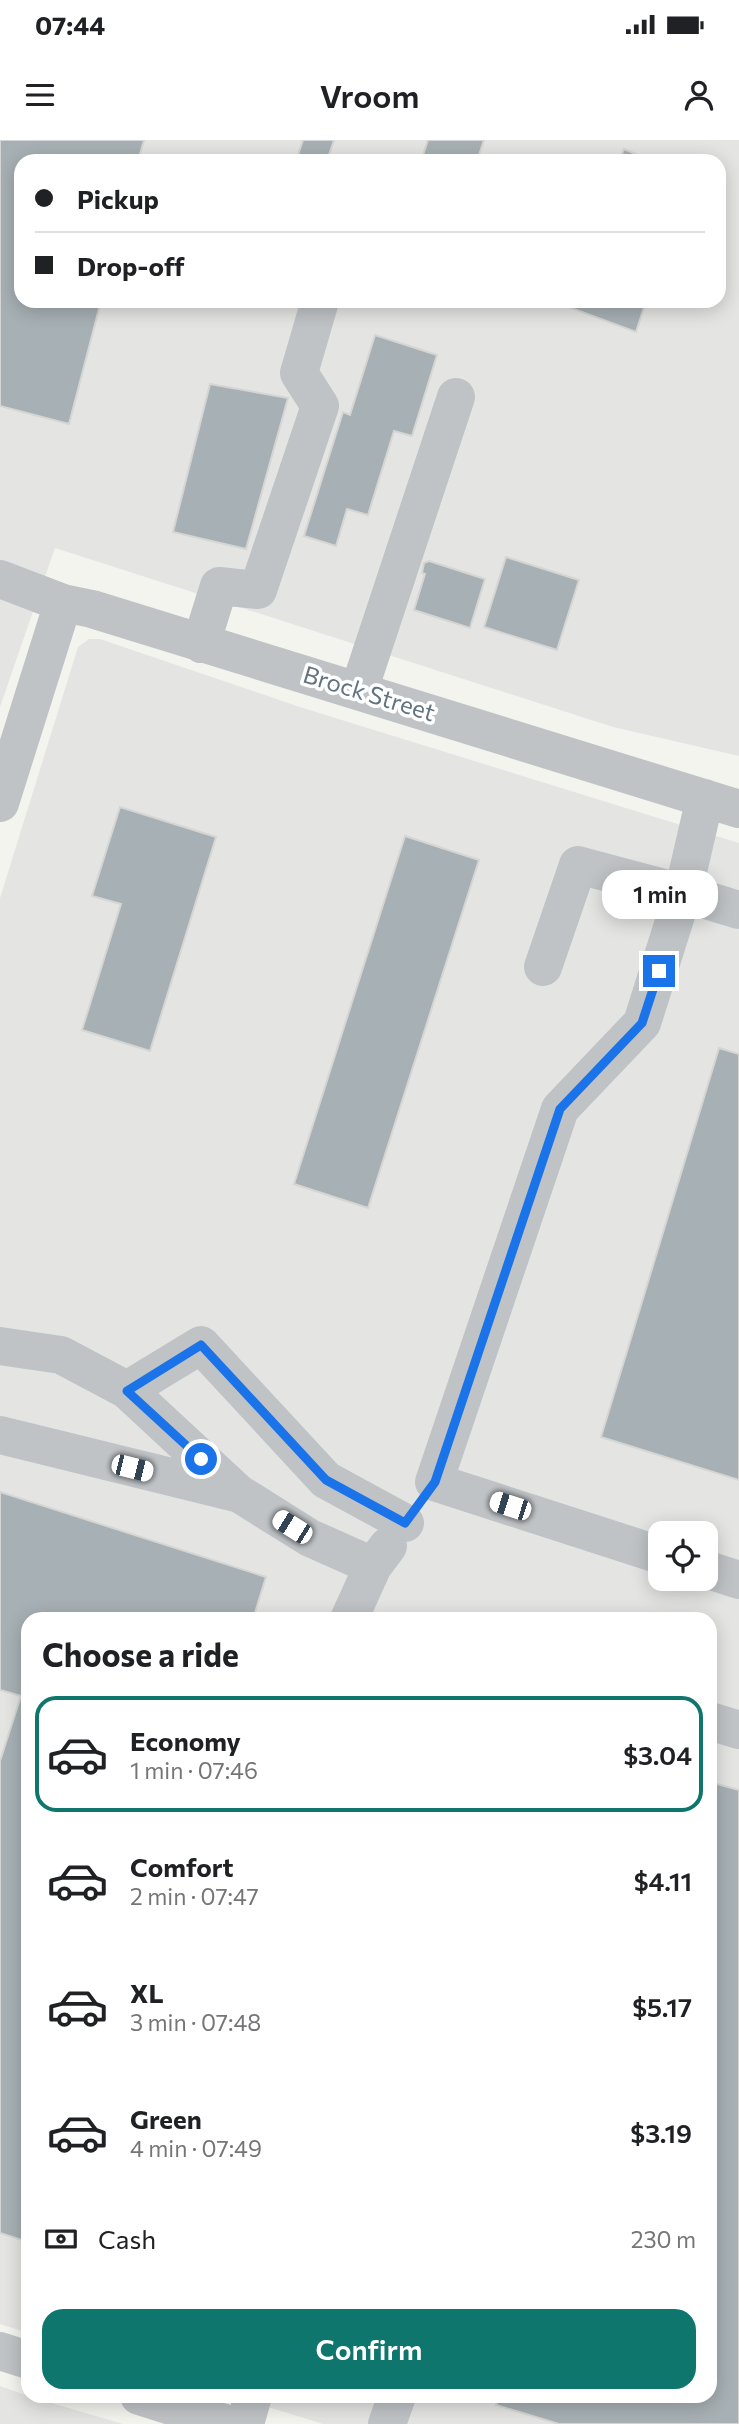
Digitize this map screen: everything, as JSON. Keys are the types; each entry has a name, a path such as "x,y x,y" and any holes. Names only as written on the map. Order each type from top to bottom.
{"street":[{"path":"201,643 219,586 258,590 320,405 299,373 318,308"},
{"path":"359,690 457,397"},
{"name":"Brock Street","path":"0,579 63,603 359,690 722,803"},
{"path":"0,803 63,603"},
{"path":"352,1612 373,1566 435,1482 560,1109 642,1023 683,893 722,803"},
{"path":"543,967 578,865 739,910"},
{"path":"127,1391 201,1345 326,1480 405,1523"},
{"path":"0,1346 61,1355 127,1391 238,1493 310,1538 373,1566"},
{"path":"0,1435 238,1493"},
{"path":"435,1482 648,1551"},
{"path":"718,1573 739,1580"},
{"path":"717,1723 739,1730"},
{"path":"0,2351 21,2358"},
{"path":"161,2403 228,2424"},
{"path":"245,2424 251,2403"},
{"path":"387,2424 394,2403"}],"shaded area":[{"path":"0,140 739,140 739,756 613,727 55,548 0,707"},
{"path":"89,639 100,639 300,707 739,843 739,2424 323,2424 255,2403 717,2403 717,1612 21,1612 21,2331 0,2324 0,898 78,647"},
{"path":"0,2386 21,2394 21,2403 52,2403 123,2424 0,2424"}],"building":[{"path":"0,140 144,140 140,154 14,154 14,308 99,308 69,424 0,406"},
{"path":"303,140 334,140 329,154 298,154"},
{"path":"428,140 484,140 479,154 423,154"},
{"path":"624,149 636,154 622,154"},
{"path":"571,308 644,308 636,332"},
{"path":"375,335 437,355 412,436 394,431 368,515 347,509 336,546 304,536 343,412 350,415"},
{"path":"210,384 288,398 246,549 173,532"},
{"path":"506,557 579,580 557,650 484,627"},
{"path":"429,561 485,579 470,628 414,610 425,574 422,573 424,563"},
{"path":"120,807 216,837 150,1051 82,1030 121,904 92,896"},
{"path":"405,836 479,860 368,1208 294,1184"},
{"path":"719,1048 739,1054 739,1480 601,1437"},
{"path":"0,1492 266,1577 255,1612 21,1612 21,1696 0,1690"},
{"path":"21,1696 21,2240 0,2233 0,1761"},
{"path":"717,1784 739,1790 739,2424 559,2424 496,2405 717,2403"}],"route":[{"path":"201,1459 127,1391 201,1345 326,1480 405,1523 435,1482 560,1109 642,1023 659,971"}]}
